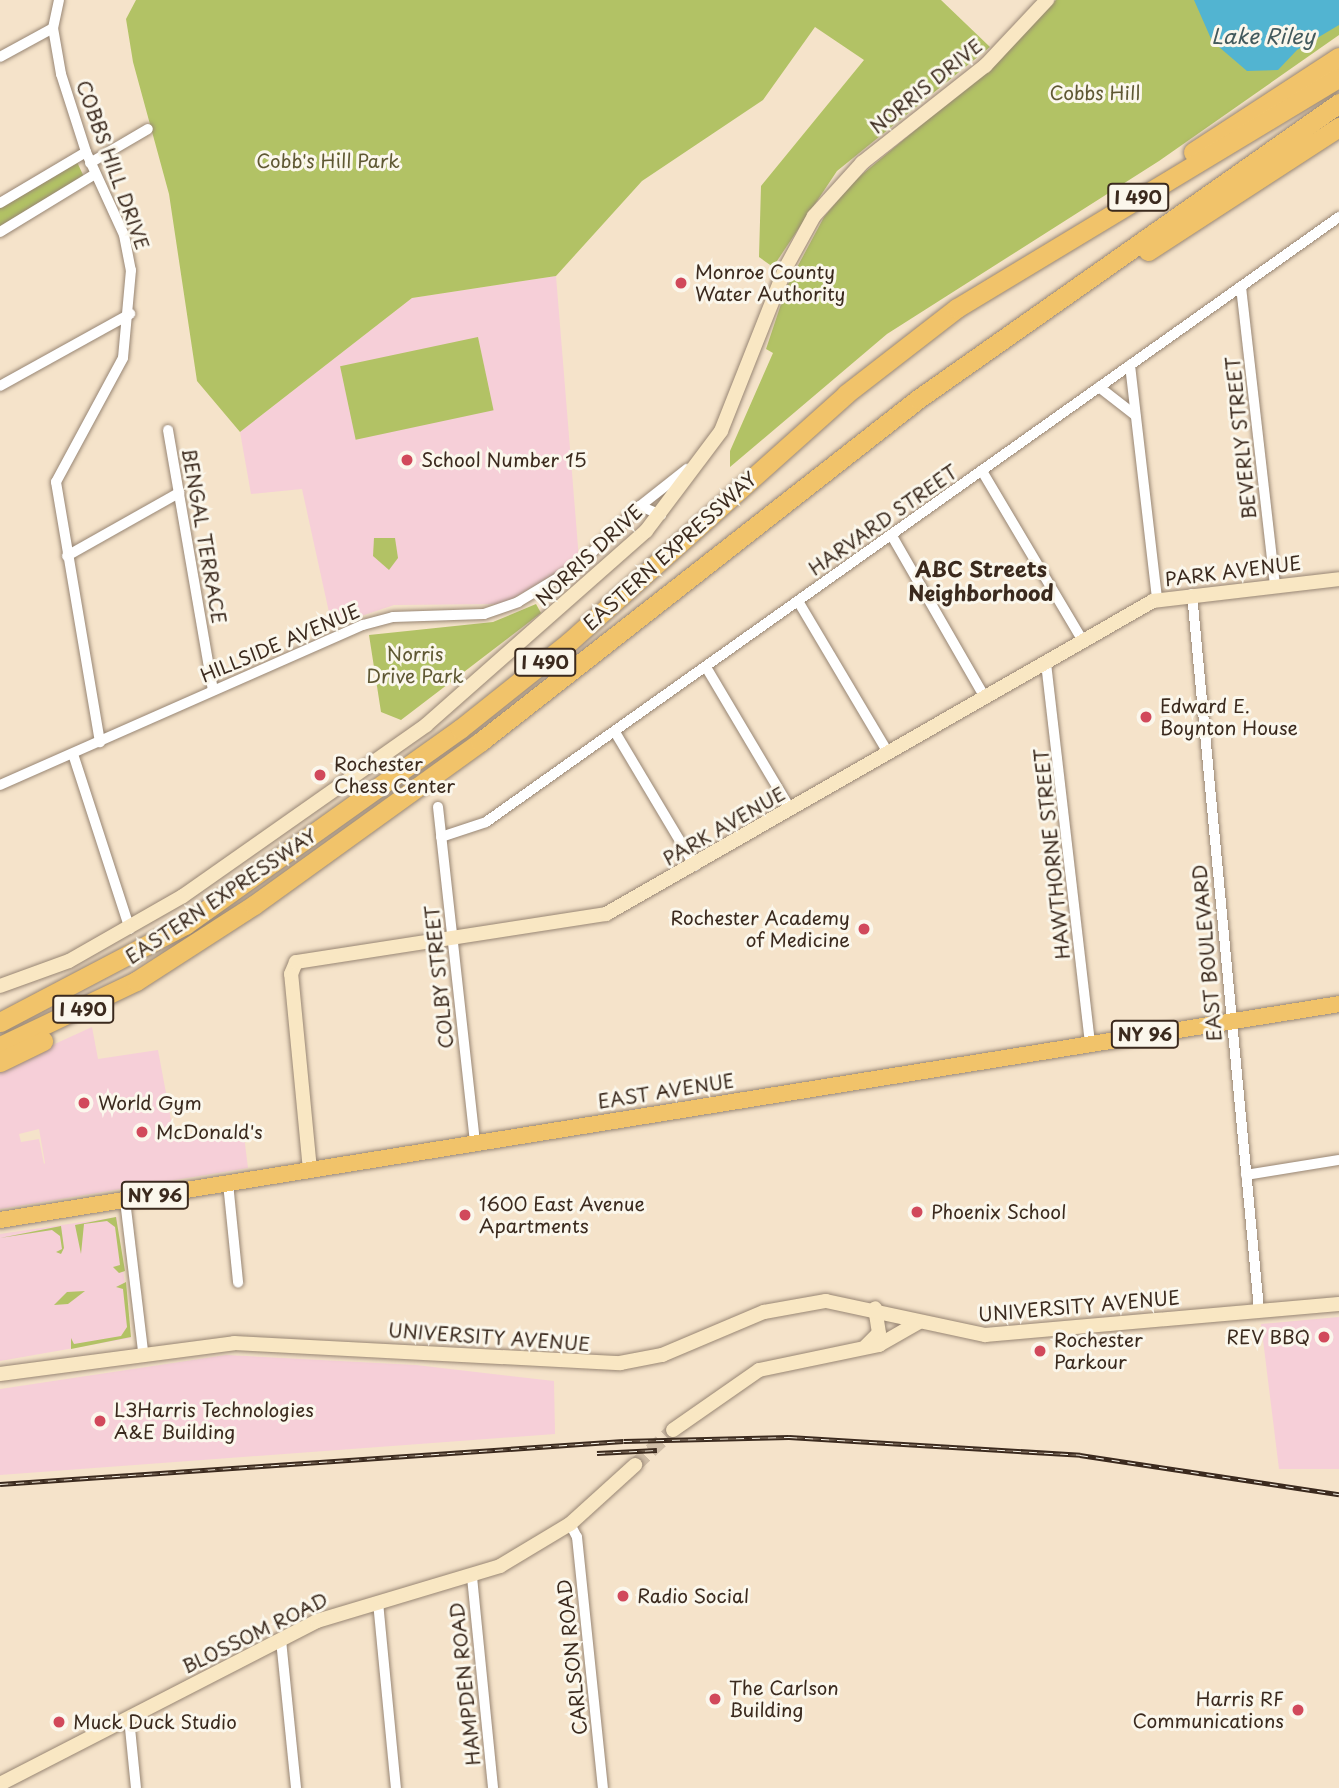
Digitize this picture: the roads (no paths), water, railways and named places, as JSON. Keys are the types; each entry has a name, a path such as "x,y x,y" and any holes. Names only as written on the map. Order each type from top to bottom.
{"highway":[{"path":"1049,248 1339,57"},
{"name":"EASTERN EXPRESSWAY","path":"0,1022 119,965 211,908 473,719 870,374 1049,248 1339,78"},
{"name":"EASTERN EXPRESSWAY","path":"0,1046 163,965 448,765 995,345 1339,103"},
{"path":"995,345 1339,128"},
{"path":"0,1007 119,965"},
{"path":"0,1062 163,965"}],"main road":[{"name":"EAST AVENUE","path":"0,1220 1339,1004"}],"street":[{"name":"COBBS HILL DRIVE","path":"59,0 53,28 86,152 129,253 130,314 118,370 57,475 67,556 100,742"},
{"name":"NORRIS DRIVE","path":"0,986 131,930 426,724 661,515 708,450 814,216 862,163 985,66 1047,0"},
{"path":"0,57 53,28"},
{"path":"90,163 148,129"},
{"path":"0,203 86,152"},
{"path":"0,232 95,174"},
{"name":"HARVARD STREET","path":"441,837 486,822 1339,217"},
{"name":"BEVERLY STREET","path":"1241,287 1275,585"},
{"path":"0,386 130,314"},
{"path":"1130,365 1157,600"},
{"path":"1100,387 1135,415"},
{"name":"BENGAL TERRACE","path":"168,430 213,690"},
{"name":"HILLSIDE AVENUE","path":"0,785 380,619 484,614 519,602 579,565 640,506 708,450"},
{"path":"982,471 1083,641"},
{"path":"67,556 179,493"},
{"path":"640,506 661,515"},
{"path":"892,536 985,698"},
{"name":"PARK AVENUE","path":"310,1170 293,965 600,916 695,866 1157,600 1339,579"},
{"name":"EAST BOULEVARD","path":"1192,594 1259,1309"},
{"path":"798,601 889,754"},
{"name":"HAWTHORNE STREET","path":"1046,663 1090,1043"},
{"path":"706,667 791,810"},
{"path":"615,732 695,866"},
{"path":"73,754 131,930"},
{"name":"COLBY STREET","path":"438,807 475,1143"},
{"path":"1246,1175 1339,1160"},
{"path":"228,1183 238,1282"},
{"path":"125,1199 143,1351"},
{"name":"UNIVERSITY AVENUE","path":"0,1374 143,1351 321,1344 620,1363 663,1355 801,1303 875,1308 919,1322 985,1335 1339,1304"},
{"path":"864,1347 878,1333 875,1308"},
{"path":"673,1430 758,1370 893,1340 919,1322"},
{"name":"BLOSSOM ROAD","path":"0,1784 281,1640 378,1602 472,1577 570,1524 635,1465"},
{"name":"CARLSON ROAD","path":"570,1524 577,1537 603,1788"},
{"name":"HAMPDEN ROAD","path":"472,1577 493,1788"},
{"path":"378,1602 396,1788"},
{"path":"281,1640 296,1788"},
{"path":"129,1718 136,1788"}],"water":[{"name":"Lake Riley","path":"1194,0 1339,0 1339,25 1297,50 1278,70 1247,71 1212,41"}],"tunnel":[{"path":"635,1465 673,1430"}],"railway":[{"path":"0,1484 624,1441 789,1437 1080,1455 1339,1494"},
{"path":"597,1453 657,1450"}],"place":[{"name":"Monroe County Water Authority","path":"681,283"},
{"name":"School Number 15","path":"407,460"},
{"name":"Edward E. Boynton House","path":"1146,717"},
{"name":"Rochester Chess Center","path":"320,775"},
{"name":"Rochester Academy of Medicine","path":"864,929"},
{"name":"World Gym","path":"84,1103"},
{"name":"McDonald's","path":"142,1132"},
{"name":"Phoenix School","path":"917,1212"},
{"name":"1600 East Avenue Apartments","path":"465,1215"},
{"name":"REV BBQ","path":"1324,1337"},
{"name":"Rochester Parkour","path":"1040,1351"},
{"name":"L3Harris Technologies A&E Building","path":"100,1421"},
{"name":"Radio Social","path":"623,1596"},
{"name":"The Carlson Building","path":"715,1699"},
{"name":"Harris RF Communications","path":"1298,1710"},
{"name":"Muck Duck Studio","path":"59,1722"}],"district":[{"name":"ABC Streets Neighborhood","path":"981,580"}],"park label":[{"name":"Cobbs Hill","path":"1095,93"},
{"name":"Cobb's Hill Park","path":"328,161"},
{"name":"Norris Drive Park","path":"415,665"}]}
